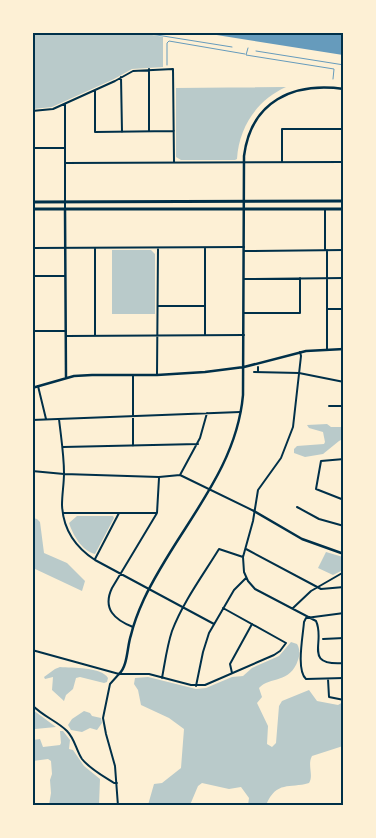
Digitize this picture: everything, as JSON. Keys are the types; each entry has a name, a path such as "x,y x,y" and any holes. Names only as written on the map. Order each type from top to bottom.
{"main road":[{"path":"32,202 344,201"},
{"path":"32,210 344,208"}],"street":[{"path":"32,111 48,110 65,104 133,71 173,69 174,163"},
{"path":"149,70 149,131"},
{"path":"122,77 122,132"},
{"path":"118,806 114,760 104,730 103,718 110,684 124,667 133,627 149,588 210,489 230,452 241,413 244,367 244,163 246,143 250,131 261,114 275,101 287,94 306,88 344,89"},
{"path":"95,89 95,132 174,131"},
{"path":"65,104 66,378"},
{"path":"282,162 282,129 344,129"},
{"path":"32,148 65,148"},
{"path":"65,163 344,162"},
{"path":"325,209 327,349"},
{"path":"32,248 205,247 344,250"},
{"path":"205,247 205,335"},
{"path":"95,248 95,336"},
{"path":"158,248 158,375"},
{"path":"32,276 66,276"},
{"path":"244,278 344,278"},
{"path":"244,313 300,313 300,278"},
{"path":"158,306 205,306"},
{"path":"327,309 344,309"},
{"path":"32,332 66,331"},
{"path":"66,336 244,335"},
{"path":"32,388 66,378 92,375 196,373 244,367 300,352 344,349"},
{"path":"300,352 291,432 281,458 258,490 243,557 243,567 246,578 259,591 316,621 318,625 317,649 319,657 329,664 344,663"},
{"path":"258,367 258,372"},
{"path":"254,372 299,373 344,382"},
{"path":"133,375 133,446"},
{"path":"38,386 46,419"},
{"path":"329,406 343,406 344,401"},
{"path":"32,420 207,412 241,413"},
{"path":"180,475 198,444 207,412"},
{"path":"59,419 64,474 63,513 66,526 72,537 84,552 95,560 214,624"},
{"path":"62,447 198,444"},
{"path":"344,460 321,461 316,489 344,500"},
{"path":"32,471 159,477 180,475 254,511 294,536 344,554"},
{"path":"133,627 116,618 109,605 110,592 157,513 159,477"},
{"path":"297,507 319,519 344,526"},
{"path":"63,513 157,513"},
{"path":"95,560 119,513"},
{"path":"162,678 170,640 184,607 219,549 243,557"},
{"path":"245,549 322,589 344,587"},
{"path":"293,608 304,596 318,586 344,572"},
{"path":"196,686 203,652 214,624 236,587 246,578"},
{"path":"32,650 119,674 144,674 196,686 205,685 277,654 286,643 223,608"},
{"path":"308,616 344,613"},
{"path":"308,616 304,622 300,663 302,675 306,679 344,678"},
{"path":"232,674 230,664 252,624"},
{"path":"323,639 344,638"},
{"path":"328,679 329,697 344,700"},
{"path":"32,705 69,733 79,754 86,763 114,783 117,783"}],"shaded area":[{"path":"136,32 163,37 163,67 132,69 52,107 33,109 33,33"},
{"path":"286,87 266,99 251,116 241,136 237,159 181,160 176,157 176,88"},
{"path":"112,250 151,250 155,254 155,314 112,314"},
{"path":"327,424 331,427 343,427 343,439 323,454 305,457 294,453 294,449 297,446 324,444 323,432 309,428 307,425"},
{"path":"77,516 113,516 114,518 95,554 82,546 73,532 69,523"},
{"path":"33,518 40,522 44,553 67,563 85,581 82,591 33,568"},
{"path":"326,552 343,557 343,570 333,575 318,568"},
{"path":"291,642 297,644 299,650 299,658 294,668 285,676 264,684 259,688 262,697 257,703 268,726 267,744 272,747 276,743 279,706 282,701 309,690 317,701 338,705 343,702 343,746 312,756 309,783 279,789 270,797 266,805 248,805 249,798 241,787 229,789 202,783 198,786 190,805 148,805 154,784 162,783 181,768 184,729 169,718 141,705 138,690 134,684 135,678 148,677 196,689 206,688 232,677 243,676 252,668 279,656"},
{"path":"60,667 100,672 108,678 107,682 104,683 80,677 76,678 73,689 66,695 64,701 52,690 53,677 45,679 44,677"},
{"path":"33,710 56,727 35,729"},
{"path":"84,711 92,716 101,718 102,723 97,730 90,728 82,732 71,730 68,725 72,719"},
{"path":"60,731 63,731 70,740 69,749 73,750 84,766 100,779 99,805 49,805 52,774 51,761 48,759 33,761 33,740 40,739 43,747 60,745"}],"water":[{"path":"204,33 343,33 343,55"}],"waterway":[{"path":"138,32 232,47"},
{"path":"167,65 167,43 169,41 245,54"},
{"path":"248,48 246,55 334,69 333,79"},
{"path":"256,51 344,65"}]}
